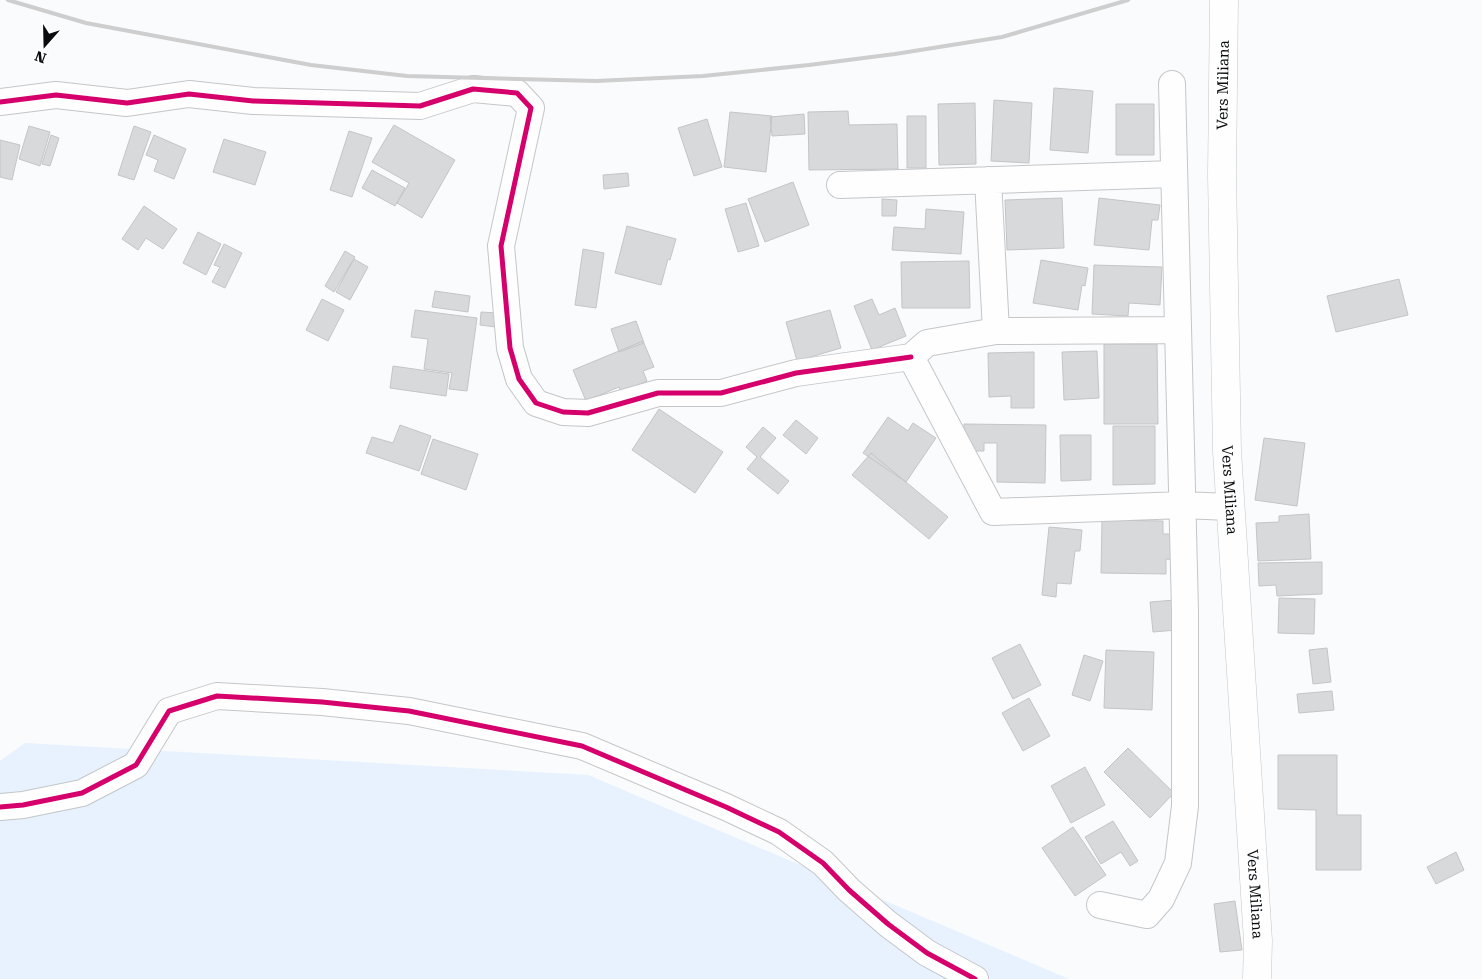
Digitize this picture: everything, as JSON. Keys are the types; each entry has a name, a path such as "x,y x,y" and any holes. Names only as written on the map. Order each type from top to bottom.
{"main road":[{"name":"Vers Miliana","path":"1224,0 1222,175 1226,441 1258,941 1257,979"}],"street":[{"path":"1100,906 1148,915 1161,899 1178,863 1186,806 1185,611 1172,84"},
{"path":"0,102 56,95 128,103 189,94 253,101 420,106 473,89 516,93 531,108 501,246 510,348 519,379 536,403 563,412 588,413 658,393 721,393 796,373 911,357 927,343 996,331 1177,330"},
{"path":"840,185 1174,174"},
{"path":"988,180 996,331"},
{"path":"911,357 993,512 1182,505 1230,507"},
{"path":"0,808 82,793 136,765 169,712 217,696 322,702 409,711 582,746 726,807 779,832 823,863 849,890 888,924 927,953 975,979"}],"shaded area":[{"path":"25,743 588,775 1069,979 0,979 0,761"}],"building":[{"path":"1054,88 1093,91 1088,153 1050,150"},
{"path":"994,100 1032,103 1029,163 991,161"},
{"path":"975,103 976,164 939,165 938,104"},
{"path":"1116,104 1154,104 1154,155 1116,155"},
{"path":"848,111 849,125 897,124 898,169 809,170 808,112"},
{"path":"730,112 772,116 766,172 724,167"},
{"path":"804,114 805,134 772,136 770,117"},
{"path":"907,116 926,116 926,168 907,168"},
{"path":"707,119 722,167 694,176 678,128"},
{"path":"394,125 455,160 422,218 397,203 409,183 372,162"},
{"path":"29,126 50,132 40,166 19,159"},
{"path":"134,126 151,132 134,180 118,175"},
{"path":"349,131 372,138 352,197 330,190"},
{"path":"51,135 59,138 50,166 42,164"},
{"path":"154,135 186,149 174,179 154,171 158,160 146,155"},
{"path":"224,139 266,152 255,185 213,172"},
{"path":"0,140 20,145 12,180 0,177"},
{"path":"372,170 405,188 395,206 362,188"},
{"path":"628,173 629,186 604,189 603,175"},
{"path":"793,182 809,225 765,242 748,199"},
{"path":"1062,198 1064,248 1007,250 1005,200"},
{"path":"1099,198 1160,205 1158,220 1152,220 1149,250 1094,245"},
{"path":"882,199 897,200 896,216 882,216"},
{"path":"746,203 759,246 738,252 725,209"},
{"path":"144,206 177,229 163,249 146,238 138,250 122,239"},
{"path":"926,209 964,212 961,254 892,250 894,227 925,229"},
{"path":"627,226 676,239 661,285 615,273"},
{"path":"198,232 221,244 206,275 183,263"},
{"path":"224,244 242,253 225,288 212,282 220,267 214,265"},
{"path":"583,249 604,253 596,308 575,305"},
{"path":"345,251 355,257 334,292 325,286"},
{"path":"354,259 368,267 350,300 336,292"},
{"path":"1041,260 1088,268 1085,286 1082,285 1078,310 1033,303"},
{"path":"969,261 970,308 902,308 901,262"},
{"path":"1094,265 1162,267 1160,305 1129,303 1128,316 1092,314"},
{"path":"1399,279 1408,315 1336,332 1327,296"},
{"path":"435,291 470,296 468,312 432,307"},
{"path":"322,299 344,310 328,341 306,330"},
{"path":"872,299 879,315 895,308 906,336 872,350 854,306"},
{"path":"415,310 477,318 467,391 449,389 452,373 424,369 428,339 411,337"},
{"path":"830,310 841,348 797,361 786,322"},
{"path":"481,312 497,313 496,327 480,325"},
{"path":"636,321 644,343 619,352 611,329"},
{"path":"643,341 654,367 643,371 647,381 621,392 619,387 586,401 573,370"},
{"path":"1104,344 1157,344 1158,424 1104,424"},
{"path":"1097,351 1099,398 1064,400 1062,352"},
{"path":"1034,352 1034,408 1011,408 1011,396 989,397 988,353"},
{"path":"393,366 449,374 446,396 390,388"},
{"path":"659,409 723,452 695,493 632,450"},
{"path":"888,417 908,431 913,423 936,438 906,482 863,453"},
{"path":"796,420 818,438 806,454 783,435"},
{"path":"964,424 1046,425 1045,483 997,482 997,443 984,443 984,451 963,451"},
{"path":"400,425 431,436 419,471 366,453 372,437 393,443"},
{"path":"1113,426 1155,426 1155,484 1113,485"},
{"path":"763,427 776,438 760,457 789,481 778,494 747,469 757,457 746,447"},
{"path":"1060,435 1091,435 1091,480 1061,481"},
{"path":"1264,438 1305,443 1297,506 1255,500"},
{"path":"433,439 478,454 466,490 421,474"},
{"path":"871,453 948,517 929,539 852,475"},
{"path":"1309,514 1311,559 1258,561 1256,523 1279,522 1279,516"},
{"path":"1102,520 1163,521 1163,534 1177,534 1176,560 1166,559 1166,574 1101,573"},
{"path":"1049,527 1082,530 1080,551 1075,551 1071,584 1057,583 1056,597 1042,595"},
{"path":"1322,562 1322,594 1277,596 1276,585 1259,586 1258,563"},
{"path":"1279,598 1315,599 1314,634 1278,633"},
{"path":"1175,600 1177,630 1153,632 1150,602"},
{"path":"1020,644 1041,685 1013,699 992,658"},
{"path":"1327,648 1331,682 1313,684 1309,650"},
{"path":"1106,650 1154,652 1152,710 1104,708"},
{"path":"1084,655 1103,661 1090,701 1072,695"},
{"path":"1332,691 1334,710 1299,713 1297,694"},
{"path":"1029,698 1050,736 1023,751 1002,713"},
{"path":"1128,748 1174,793 1150,818 1104,772"},
{"path":"1278,755 1337,755 1337,815 1361,815 1361,870 1316,870 1316,810 1278,809"},
{"path":"1085,767 1105,805 1071,823 1051,786"},
{"path":"1113,821 1138,861 1130,866 1121,852 1101,864 1085,837"},
{"path":"1073,827 1106,875 1075,896 1042,848"},
{"path":"1456,852 1464,870 1436,884 1427,867"},
{"path":"1235,901 1242,950 1220,952 1214,904"}],"railway":[{"path":"8,0 86,23 311,65 407,76 596,81 703,76 895,54 1002,37 1128,0"}],"cycle path":[{"path":"0,102 56,95 127,103 189,94 253,101 420,106 473,89 517,93 531,108 501,246 510,348 519,379 536,403 563,412 588,413 658,393 721,393 796,373 911,357"},
{"path":"0,807 23,805 82,793 136,765 169,711 217,696 322,702 409,711 582,746 726,807 779,832 823,863 849,890 888,924 927,953 975,979"}]}
